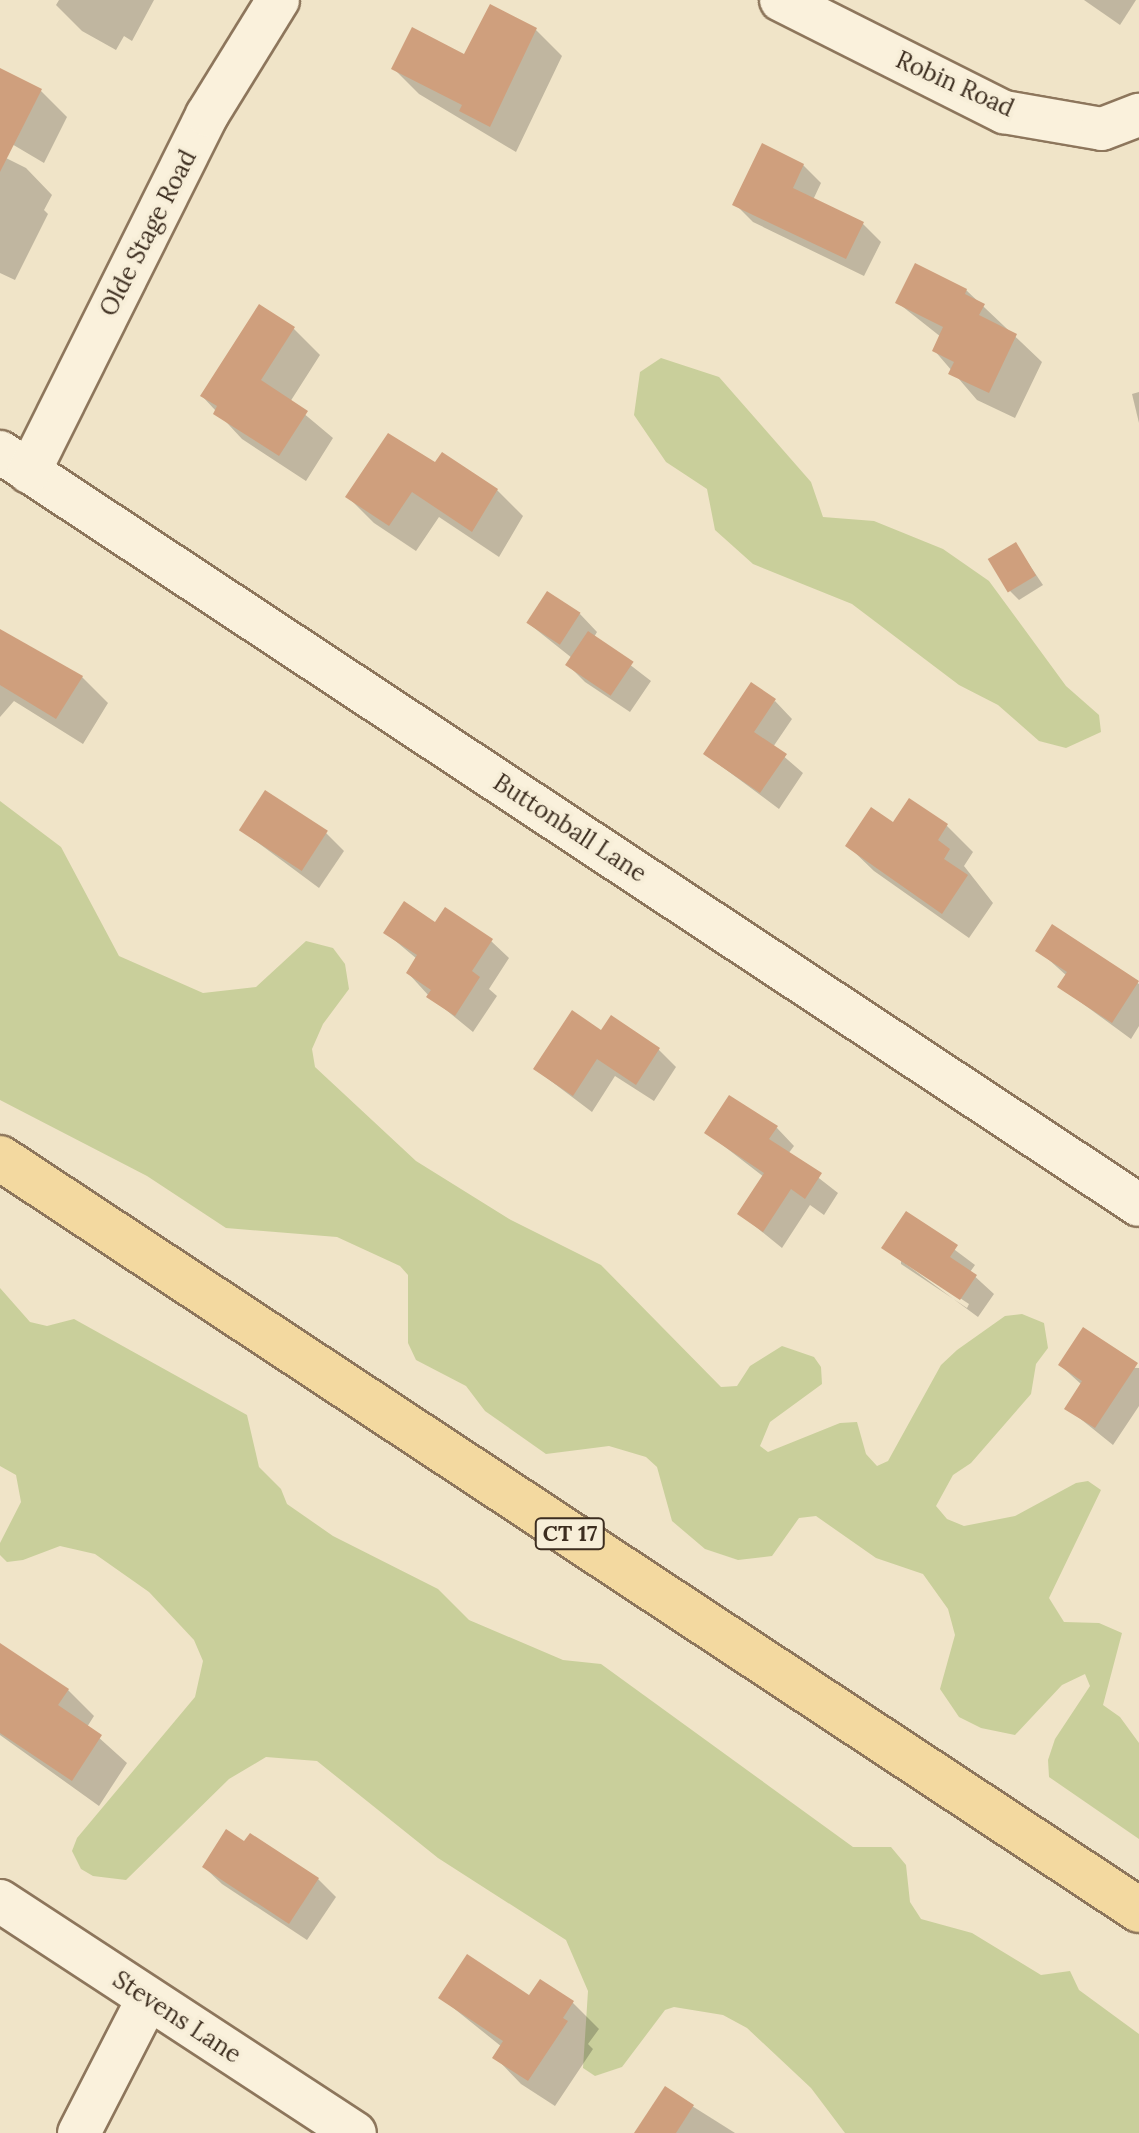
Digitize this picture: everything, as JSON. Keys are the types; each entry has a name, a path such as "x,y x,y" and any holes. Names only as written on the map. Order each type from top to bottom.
{"main road":[{"name":"CT 17","path":"0,1158 1139,1910"}],"street":[{"name":"Olde Stage Road","path":"15,462 207,115 278,0"},
{"name":"Robin Road","path":"781,0 1004,112 1102,129 1139,115"},
{"name":"Buttonball Lane","path":"15,462 1139,1205"},
{"name":"Stevens Lane","path":"0,1901 355,2133"},
{"path":"79,2133 148,1999"}],"green space":[{"path":"661,358 719,377 811,482 823,517 874,521 943,549 989,581 1066,686 1099,715 1101,732 1066,748 1039,741 998,705 959,685 852,604 753,564 715,530 707,489 666,462 634,415 640,372"},
{"path":"0,801 61,847 119,956 203,993 256,987 306,941 333,948 345,964 349,989 323,1024 312,1049 315,1067 416,1161 511,1220 601,1265 721,1387 737,1386 750,1366 782,1346 814,1357 821,1367 822,1384 770,1422 760,1446 768,1452 840,1423 857,1422 866,1454 877,1466 888,1461 941,1365 957,1350 1005,1316 1022,1314 1044,1323 1048,1348 1036,1364 1031,1394 971,1463 953,1475 936,1506 947,1519 964,1526 1015,1516 1076,1483 1088,1481 1101,1490 1049,1598 1064,1622 1099,1623 1122,1633 1103,1705 1120,1717 1139,1743 1139,1839 1049,1777 1048,1760 1055,1739 1090,1686 1085,1674 1062,1685 1015,1735 981,1728 959,1717 940,1689 955,1635 948,1609 923,1574 876,1558 816,1516 799,1518 772,1556 738,1560 705,1549 672,1521 657,1467 646,1457 609,1446 546,1454 485,1411 466,1386 416,1360 408,1343 408,1275 400,1266 337,1237 226,1228 147,1176 0,1100"},
{"path":"0,1288 30,1322 47,1326 74,1319 247,1415 259,1467 281,1489 287,1504 333,1536 438,1589 469,1620 563,1660 601,1664 853,1847 891,1847 906,1865 910,1902 921,1919 972,1933 1041,1975 1070,1971 1079,1990 1139,2034 1139,2133 845,2133 811,2088 747,2028 723,2015 674,2007 665,2010 622,2067 595,2076 583,2068 588,1991 566,1940 438,1858 317,1761 266,1757 229,1779 126,1880 93,1876 81,1869 72,1851 77,1838 195,1697 203,1661 194,1640 149,1592 95,1554 60,1546 23,1560 7,1562 0,1555 0,1543 21,1502 16,1475 0,1466"}],"building":[{"path":"490,4 537,28 490,127 459,111 462,105 391,69 412,27 464,54"},
{"path":"0,68 42,89 0,172"},
{"path":"762,143 804,164 793,188 864,222 846,259 732,205"},
{"path":"915,263 967,289 965,294 985,304 979,315 1017,334 989,393 948,374 954,362 932,351 943,327 895,303"},
{"path":"259,304 295,327 261,380 308,411 279,456 213,414 217,406 200,396"},
{"path":"388,433 435,462 442,452 498,489 472,532 412,492 389,526 345,497"},
{"path":"1016,542 1036,575 1008,592 988,559"},
{"path":"547,591 581,613 560,645 526,623"},
{"path":"0,629 83,676 56,719 0,685"},
{"path":"588,631 634,662 611,696 565,665"},
{"path":"751,682 776,699 754,732 787,754 760,793 703,754"},
{"path":"265,790 328,831 302,871 239,830"},
{"path":"909,798 948,824 938,840 950,849 944,859 968,875 942,914 845,846 871,807 893,822"},
{"path":"404,901 435,922 445,907 493,939 472,971 480,977 455,1016 426,997 431,990 406,973 417,955 383,933"},
{"path":"1052,924 1139,981 1112,1023 1057,987 1067,972 1035,951"},
{"path":"572,1010 601,1030 611,1015 660,1048 636,1085 597,1059 573,1096 533,1069"},
{"path":"729,1095 778,1126 769,1139 822,1173 805,1199 791,1189 763,1232 737,1214 764,1173 704,1133"},
{"path":"906,1211 958,1245 950,1257 977,1275 960,1300 881,1248"},
{"path":"1083,1327 1138,1363 1095,1428 1064,1409 1082,1381 1058,1365"},
{"path":"0,1643 69,1689 58,1705 102,1735 72,1781 0,1733"},
{"path":"226,1829 244,1841 250,1833 319,1878 289,1924 202,1867"},
{"path":"467,1954 529,1995 540,1979 574,2001 563,2018 568,2021 528,2081 492,2058 503,2041 438,1998"},
{"path":"665,2086 694,2105 676,2133 634,2133"}]}
